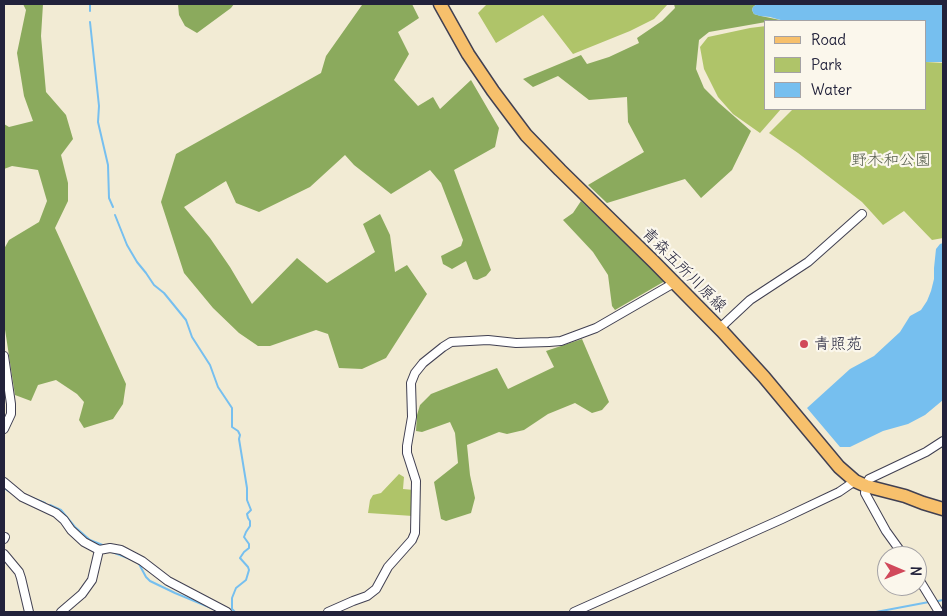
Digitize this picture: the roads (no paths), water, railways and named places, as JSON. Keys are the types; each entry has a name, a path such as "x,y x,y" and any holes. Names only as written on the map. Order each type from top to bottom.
{"main road":[{"name":"青森五所川原線","path":"440,4 468,54 526,135 565,176 720,328 846,474 861,484 906,496 923,504 943,509"}],"street":[{"path":"720,328 750,300 808,262 862,214"},
{"path":"328,612 367,596 376,589 388,567 412,540 415,533 416,481 407,453 412,417 412,383 415,373 423,364 451,342 488,340 516,343 561,341 596,328 674,283"},
{"path":"4,356 11,414 4,429"},
{"path":"574,612 839,492 861,484 926,452 943,441"},
{"path":"4,482 22,497 56,513 84,542 99,550 110,548 121,550 142,561 168,581 227,612"},
{"path":"861,484 886,531 897,546"},
{"path":"61,612 82,594 92,580 99,550"},
{"path":"4,554 22,578 29,612"},
{"path":"927,592 939,612"}],"water":[{"path":"757,4 943,4 943,62 927,62 927,20 780,20 754,14 753,7"},
{"path":"943,243 943,400 925,415 908,424 883,431 850,447 840,447 807,408 850,369 874,356 900,332 910,316 921,310 927,301 934,279 936,249"}],"waterway":[{"path":"90,4 90,11"},
{"path":"90,22 99,106 98,122 108,165 109,198 113,207"},
{"path":"115,215 127,245 137,262 154,285 164,293 186,320 192,337 210,365 218,387 232,408 232,427 240,435 247,500 251,510 247,514 250,526 244,537 249,544 249,548 240,558 249,570 246,580 236,588 232,598 232,609 235,612"},
{"path":"4,488 16,496"},
{"path":"30,497 45,503"},
{"path":"50,505 61,510 75,527 90,540 105,546"},
{"path":"112,552 133,560"},
{"path":"139,564 150,581 216,610"},
{"path":"938,601 943,600"},
{"path":"876,612 929,602"}],"place":[{"name":"青照苑","path":"804,344"}],"park label":[{"name":"野木和公園","path":"891,160"}]}
